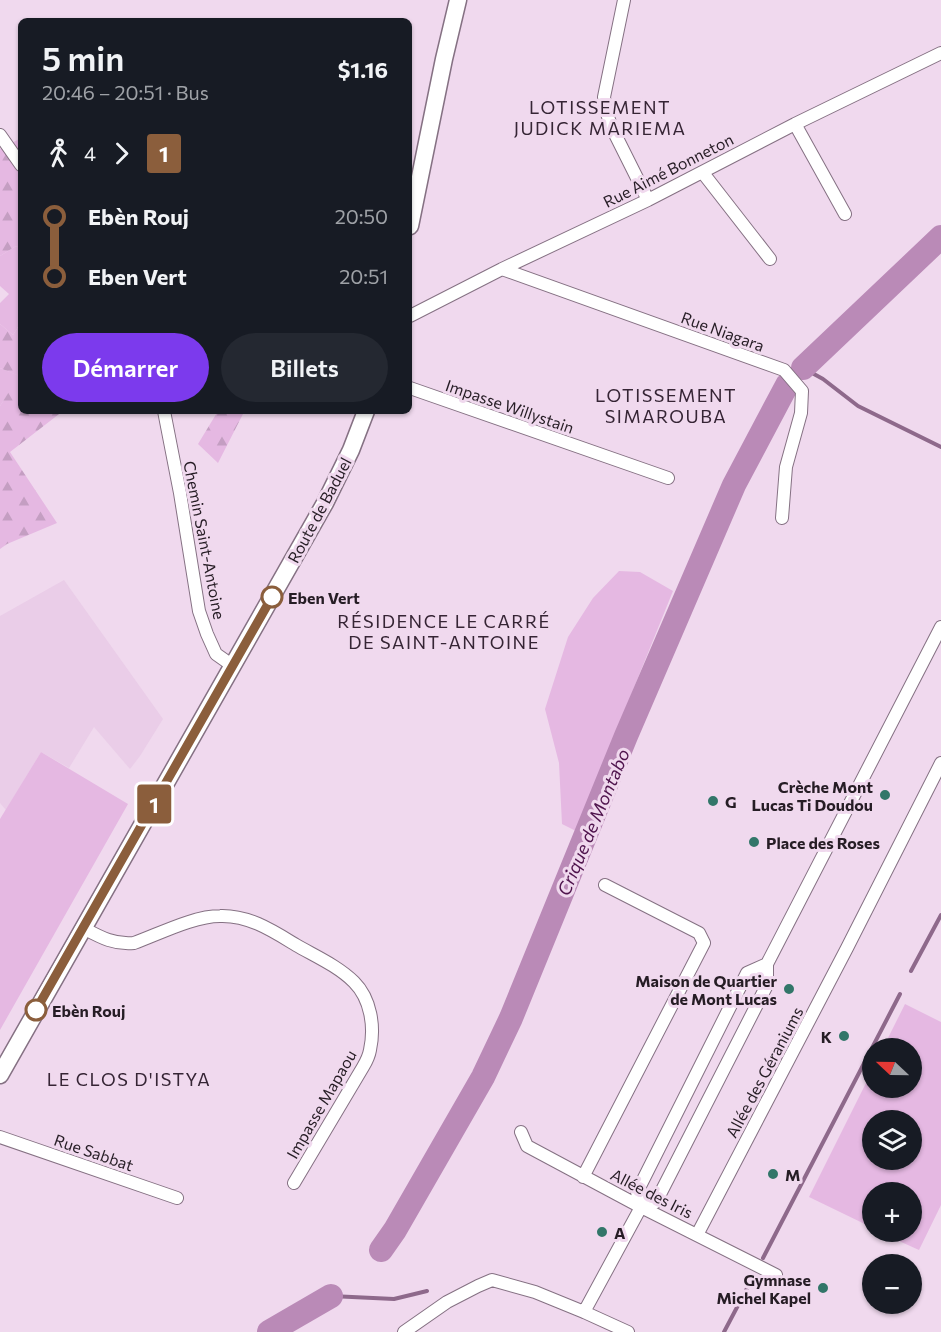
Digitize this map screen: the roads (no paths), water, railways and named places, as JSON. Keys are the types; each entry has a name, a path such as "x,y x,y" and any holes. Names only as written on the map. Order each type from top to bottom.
{"main road":[{"path":"412,216 458,0"},
{"name":"Route de Baduel","path":"0,1075 339,476 365,414"}],"street":[{"path":"624,0 604,97 612,128 648,200"},
{"name":"Rue Aimé Bonneton","path":"412,315 941,53"},
{"path":"795,124 845,214"},
{"path":"0,135 18,161"},
{"path":"703,172 770,259"},
{"name":"Rue Niagara","path":"502,269 784,370 802,391 802,404 786,467 782,518"},
{"name":"Impasse Willystain","path":"412,389 668,478"},
{"name":"Chemin Saint-Antoine","path":"165,414 199,611 216,654 233,666"},
{"path":"641,1207 656,1202 767,985 767,964 941,627"},
{"name":"Allée des Géraniums","path":"697,1235 848,948 941,763"},
{"path":"583,1177 704,944 699,933 605,885"},
{"name":"Impasse Mapaou","path":"83,928 111,941 126,944 197,919 211,916 235,916 267,927 353,981 366,1000 370,1012 372,1035 370,1052 294,1183"},
{"path":"585,1312 641,1207 637,1192 747,973 767,964"},
{"name":"Allée des Iris","path":"521,1132 527,1146 776,1275"},
{"name":"Rue Sabbat","path":"0,1137 177,1198"},
{"path":"404,1332 447,1302 492,1280 535,1292 628,1332"}],"waterway":[{"name":"Crique de Montabo","path":"803,368 941,237"},
{"path":"803,368 823,379 858,406 941,447"},
{"name":"Crique de Montabo","path":"381,1250 395,1230 483,1077 511,1018 626,736 734,485 787,385"},
{"path":"911,971 941,915"},
{"path":"763,1258 900,994"},
{"path":"724,1332 753,1277"},
{"path":"331,1296 394,1299 427,1291"},
{"name":"Crique de Montabo","path":"269,1332 331,1296"}],"place":[{"name":"Eben Vert","path":"272,597"},
{"name":"Crèche Mont Lucas Ti Doudou","path":"885,795"},
{"name":"G","path":"713,801"},
{"name":"Place des Roses","path":"754,842"},
{"name":"Maison de Quartier de Mont Lucas","path":"789,989"},
{"name":"Ebèn Rouj","path":"36,1010"},
{"name":"K","path":"844,1036"},
{"name":"M","path":"773,1174"},
{"name":"A","path":"602,1232"},
{"name":"Gymnase Michel Kapel","path":"823,1288"}],"district":[{"name":"LOTISSEMENT JUDICK MARIEMA","path":"600,117"},
{"name":"LOTISSEMENT SIMAROUBA","path":"666,405"},
{"name":"RÉSIDENCE LE CARRÉ DE SAINT-ANTOINE","path":"444,631"},
{"name":"LE CLOS D'ISTYA","path":"129,1079"}]}
